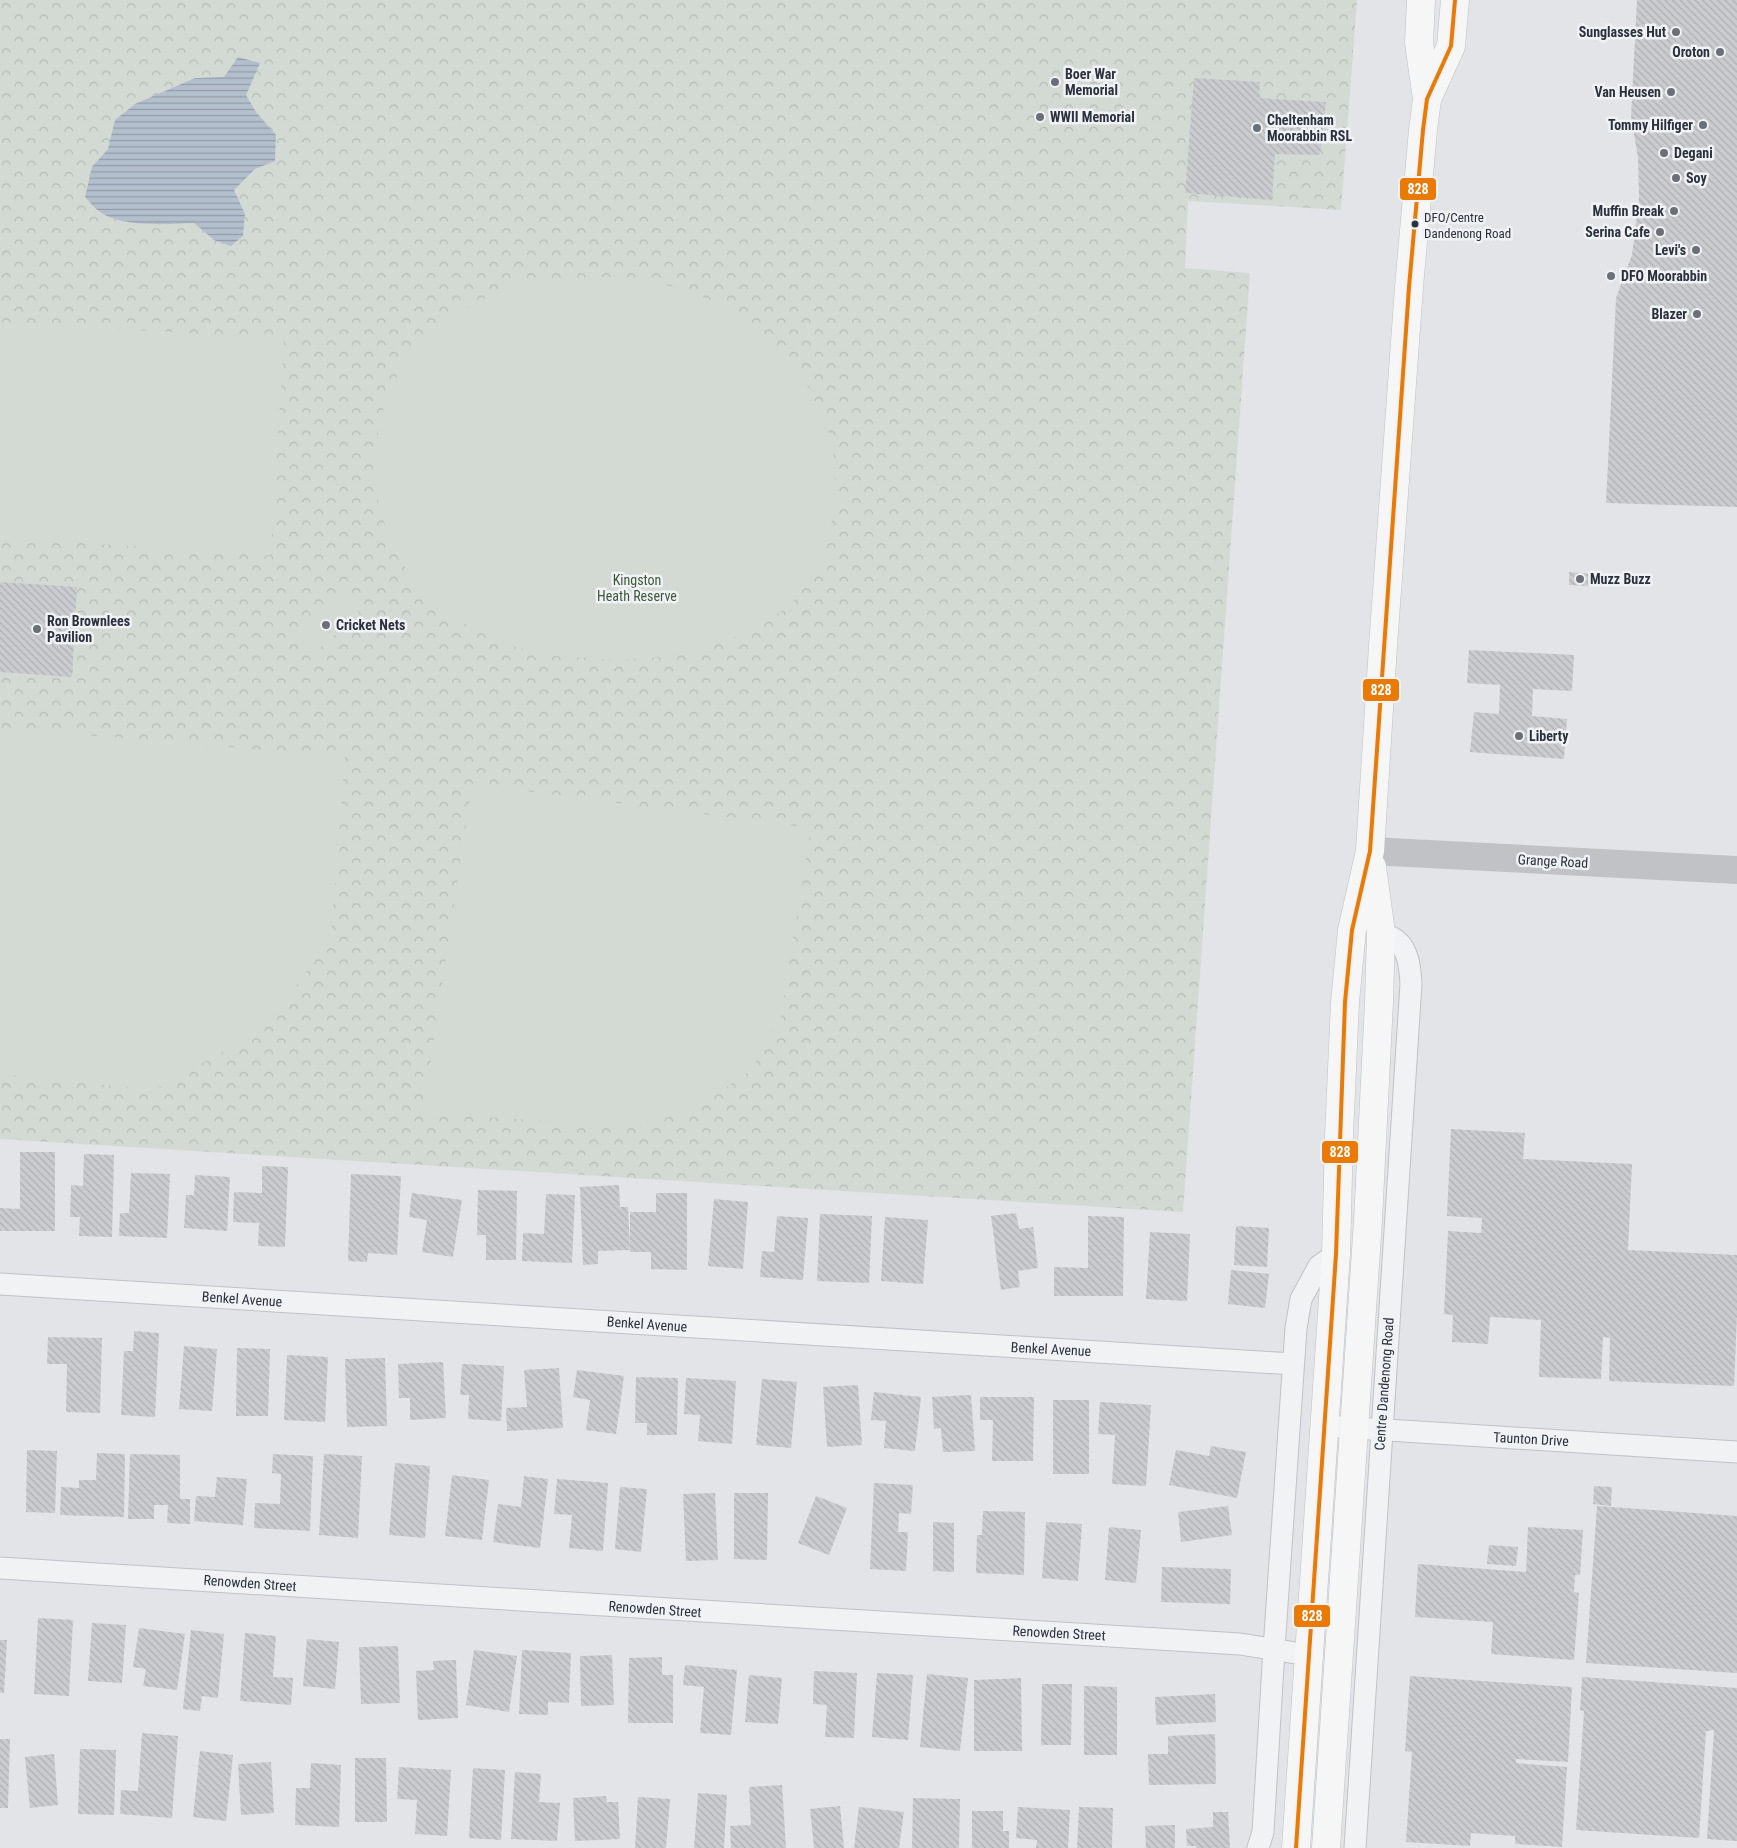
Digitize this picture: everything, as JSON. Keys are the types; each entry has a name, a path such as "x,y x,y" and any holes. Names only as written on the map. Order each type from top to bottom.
{"main road":[{"name":"Centre Dandenong Road","path":"1296,1848 1336,1254 1341,1072 1347,984 1352,930 1370,851 1408,296 1419,164 1427,99 1419,43 1421,0"},
{"name":"Centre Dandenong Road","path":"1427,99 1451,46 1455,0"},
{"name":"Centre Dandenong Road","path":"1326,1848 1368,1220 1381,933 1370,851"},
{"name":"Grange Road","path":"1370,851 1737,870"}],"street":[{"name":"Centre Dandenong Road","path":"1355,1848 1411,984 1410,963 1404,950 1396,940 1381,933"},
{"path":"1264,1843 1274,1649 1296,1328 1301,1299 1319,1266 1336,1254"},
{"name":"Benkel Avenue","path":"0,1284 1293,1364"},
{"name":"Taunton Drive","path":"1324,1426 1737,1452"},
{"name":"Renowden Street","path":"0,1568 1211,1642 1308,1655"}],"green space":[{"name":"Kingston Heath Reserve","path":"0,0 1357,0 1341,210 1188,201 1185,268 1250,273 1183,1212 0,1139"},
{"path":"626,277 675,287 728,307 774,346 810,389 833,443 836,501 823,561 790,606 742,635 680,655 619,660 555,656 500,643 456,619 419,590 389,541 377,495 376,442 385,403 405,360 432,327 473,304 517,283 567,278"},
{"path":"0,322 284,339 271,555 0,538"},
{"name":"Cricket Nets","path":"342,593 360,614 310,656 292,636"},
{"path":"2,728 345,757 331,935 289,997 233,1046 154,1090 0,1074 0,748"},
{"path":"472,784 811,828 781,1016 751,1070 690,1113 620,1126 423,1113"}],"water":[{"path":"238,57 260,63 246,95 256,112 276,135 275,161 255,169 234,190 245,214 243,236 231,246 214,240 194,223 131,223 108,216 95,208 85,197 92,167 108,149 115,120 135,104 195,78 224,77"}],"building":[{"path":"1637,0 1737,0 1737,507 1606,503 1616,298 1632,255 1639,199 1638,157 1631,117"},
{"name":"Cheltenham Moorabbin RSL","path":"1194,78 1260,82 1259,98 1326,102 1320,155 1275,154 1272,200 1185,193"},
{"name":"Muzz Buzz","path":"1569,572 1592,574 1591,586 1569,585"},
{"name":"Ron Brownlees Pavilion","path":"0,582 77,587 72,677 0,672"},
{"path":"1469,650 1574,655 1572,691 1533,689 1532,716 1567,719 1564,759 1470,752 1474,712 1499,714 1500,685 1467,683"},
{"path":"1451,1129 1525,1133 1523,1159 1632,1164 1628,1250 1737,1255 1734,1386 1609,1381 1610,1338 1603,1337 1601,1379 1539,1377 1541,1320 1490,1317 1488,1344 1452,1342 1453,1315 1444,1314 1448,1231 1481,1233 1482,1218 1447,1216"},
{"path":"20,1152 55,1152 55,1231 0,1231 0,1208 20,1209"},
{"path":"84,1154 114,1155 112,1237 79,1236 80,1217 70,1217 71,1185 83,1186"},
{"path":"262,1166 288,1167 285,1247 258,1246 259,1223 233,1222 234,1192 262,1193"},
{"path":"131,1173 170,1174 167,1238 119,1236 120,1213 129,1213"},
{"path":"351,1174 401,1176 397,1255 368,1253 367,1262 348,1261"},
{"path":"195,1175 230,1177 227,1231 184,1228 186,1195 194,1195"},
{"path":"619,1185 620,1207 628,1207 630,1250 598,1251 598,1264 583,1265 580,1187"},
{"path":"478,1190 517,1191 516,1260 486,1260 486,1235 477,1235"},
{"path":"412,1193 462,1200 453,1257 422,1252 427,1220 409,1217"},
{"path":"656,1193 687,1193 687,1270 651,1269 651,1252 630,1252 630,1212 656,1212"},
{"path":"546,1194 575,1195 572,1263 522,1261 523,1233 544,1234"},
{"path":"714,1199 748,1202 743,1269 708,1266"},
{"path":"1016,1213 1019,1229 1033,1227 1038,1268 1018,1271 1020,1287 1001,1290 991,1216"},
{"path":"820,1214 872,1216 869,1283 817,1281"},
{"path":"777,1216 808,1218 803,1280 760,1277 762,1251 774,1252"},
{"path":"1088,1216 1124,1217 1123,1296 1054,1296 1054,1267 1088,1268"},
{"path":"885,1217 928,1220 923,1284 881,1281"},
{"path":"1236,1226 1269,1228 1267,1267 1234,1265"},
{"path":"1150,1232 1190,1234 1187,1301 1146,1299"},
{"path":"1231,1270 1269,1274 1265,1308 1228,1304"},
{"path":"134,1331 159,1333 155,1417 121,1415 124,1351 133,1351"},
{"path":"48,1337 102,1338 100,1413 66,1412 67,1364 47,1364"},
{"path":"184,1346 217,1349 212,1411 179,1409"},
{"path":"237,1348 270,1349 268,1416 236,1416"},
{"path":"287,1355 328,1357 325,1422 284,1420"},
{"path":"385,1358 387,1426 347,1427 345,1359"},
{"path":"443,1362 446,1418 410,1420 410,1398 399,1398 398,1364"},
{"path":"462,1364 504,1366 501,1421 468,1419 469,1395 460,1395"},
{"path":"559,1368 563,1428 507,1431 506,1408 527,1407 524,1370"},
{"path":"577,1370 624,1376 616,1434 586,1430 590,1400 573,1397"},
{"path":"636,1377 678,1378 677,1435 647,1435 647,1423 635,1423"},
{"path":"686,1378 736,1381 732,1444 698,1441 700,1415 684,1414"},
{"path":"762,1379 797,1382 791,1448 756,1445"},
{"path":"858,1385 862,1445 827,1447 823,1387"},
{"path":"874,1392 921,1397 915,1451 884,1448 886,1421 871,1420"},
{"path":"971,1395 975,1451 943,1452 941,1428 934,1429 932,1397"},
{"path":"980,1397 1034,1397 1033,1461 992,1461 993,1420 980,1420"},
{"path":"1053,1400 1089,1400 1089,1474 1053,1474"},
{"path":"1100,1402 1151,1405 1146,1486 1112,1484 1115,1435 1098,1434"},
{"path":"1211,1446 1246,1452 1237,1498 1169,1485 1176,1450 1209,1456"},
{"path":"27,1450 57,1451 55,1513 26,1512"},
{"path":"97,1453 125,1454 124,1517 60,1515 61,1487 79,1488 79,1480 96,1480"},
{"path":"130,1454 180,1455 180,1499 190,1499 190,1524 167,1523 168,1505 154,1505 154,1519 128,1519"},
{"path":"273,1454 313,1456 310,1531 254,1528 255,1503 280,1504 281,1474 272,1473"},
{"path":"324,1454 362,1456 358,1538 319,1535"},
{"path":"395,1463 430,1466 425,1538 389,1535"},
{"path":"452,1475 489,1480 482,1540 445,1536"},
{"path":"524,1476 548,1479 540,1548 493,1542 498,1504 521,1507"},
{"path":"217,1477 247,1479 243,1525 194,1521 196,1496 215,1497"},
{"path":"557,1479 608,1483 603,1551 569,1548 572,1515 554,1514"},
{"path":"874,1483 913,1485 911,1514 899,1513 898,1532 908,1532 906,1571 870,1569"},
{"path":"1594,1486 1612,1487 1611,1506 1593,1504"},
{"path":"620,1487 647,1489 641,1552 615,1549"},
{"path":"715,1493 718,1560 686,1561 683,1494"},
{"path":"734,1493 768,1493 767,1560 734,1559"},
{"path":"816,1496 847,1508 829,1555 798,1543"},
{"path":"1228,1506 1232,1535 1181,1542 1178,1512"},
{"path":"1597,1506 1737,1516 1737,1673 1586,1663"},
{"path":"983,1511 1025,1512 1024,1575 976,1573 977,1535 982,1535"},
{"path":"933,1522 954,1523 954,1572 933,1571"},
{"path":"1046,1522 1082,1524 1078,1581 1042,1578"},
{"path":"1109,1527 1141,1530 1136,1583 1105,1580"},
{"path":"1528,1527 1583,1530 1580,1575 1575,1575 1574,1592 1579,1593 1574,1660 1491,1654 1493,1622 1415,1617 1418,1564 1526,1572"},
{"path":"1489,1545 1518,1547 1516,1566 1487,1564"},
{"path":"1162,1567 1231,1569 1230,1604 1161,1602"},
{"path":"38,1618 73,1620 69,1696 34,1694"},
{"path":"92,1623 126,1625 122,1683 88,1681"},
{"path":"139,1628 185,1634 177,1690 143,1686 146,1669 133,1667"},
{"path":"191,1630 224,1634 218,1698 202,1696 200,1711 183,1709"},
{"path":"245,1633 276,1636 273,1677 293,1678 291,1705 240,1701"},
{"path":"307,1639 339,1642 335,1689 303,1686"},
{"path":"0,1640 7,1640 4,1693 0,1693"},
{"path":"398,1646 400,1703 361,1704 359,1647"},
{"path":"474,1650 517,1656 509,1712 466,1705"},
{"path":"522,1650 571,1653 569,1703 548,1702 548,1715 519,1714"},
{"path":"612,1655 614,1705 581,1706 580,1656"},
{"path":"662,1657 662,1675 673,1675 673,1723 628,1723 629,1658"},
{"path":"456,1660 458,1718 418,1720 416,1671 434,1670 433,1661"},
{"path":"685,1665 737,1670 731,1735 700,1733 704,1687 683,1685"},
{"path":"814,1671 857,1673 854,1738 825,1737 827,1705 813,1704"},
{"path":"877,1673 913,1675 908,1740 872,1737"},
{"path":"927,1674 968,1678 960,1751 920,1747"},
{"path":"749,1675 782,1678 778,1724 745,1722"},
{"path":"1410,1676 1572,1687 1568,1762 1516,1759 1516,1763 1567,1767 1562,1847 1515,1844 1515,1836 1471,1833 1470,1846 1406,1842 1412,1752 1405,1751"},
{"path":"1582,1677 1737,1688 1737,1841 1707,1839 1714,1730 1706,1731 1699,1838 1576,1830 1584,1711 1580,1710"},
{"path":"1021,1678 1022,1751 974,1751 974,1680"},
{"path":"1042,1684 1072,1684 1071,1745 1041,1745"},
{"path":"1084,1686 1117,1687 1117,1755 1084,1755"},
{"path":"1215,1694 1216,1722 1156,1725 1155,1697"},
{"path":"142,1733 178,1736 172,1818 120,1814 121,1790 138,1791"},
{"path":"1215,1734 1216,1784 1149,1785 1148,1754 1168,1754 1168,1736"},
{"path":"0,1739 10,1739 8,1808 0,1808"},
{"path":"80,1749 116,1750 114,1815 78,1814"},
{"path":"200,1751 233,1755 226,1821 193,1817"},
{"path":"54,1754 58,1805 30,1808 25,1757"},
{"path":"355,1758 386,1758 387,1822 355,1822"},
{"path":"271,1762 274,1813 241,1815 238,1764"},
{"path":"311,1763 341,1765 339,1827 295,1825 296,1788 310,1788"},
{"path":"399,1767 451,1770 447,1836 415,1834 417,1800 397,1799"},
{"path":"473,1768 505,1770 501,1840 469,1838"},
{"path":"515,1772 541,1774 539,1802 560,1803 557,1841 511,1839"},
{"path":"782,1785 786,1848 731,1848 730,1826 751,1825 749,1787"},
{"path":"698,1793 727,1795 724,1848 694,1848"},
{"path":"606,1796 607,1802 618,1802 620,1839 575,1841 573,1798"},
{"path":"638,1797 670,1799 666,1848 635,1848"},
{"path":"913,1798 960,1799 959,1848 912,1848"},
{"path":"840,1806 844,1848 814,1848 810,1809"},
{"path":"859,1807 904,1812 899,1848 854,1848"},
{"path":"1018,1807 1070,1810 1068,1848 1036,1848 1037,1840 1016,1838"},
{"path":"1079,1807 1113,1808 1112,1848 1077,1848"},
{"path":"972,1811 1003,1811 1003,1831 1009,1831 1009,1848 972,1848"},
{"path":"1213,1812 1228,1812 1230,1848 1196,1848 1196,1846 1187,1846 1186,1829 1213,1827"},
{"path":"1175,1825 1175,1848 1146,1848 1145,1826"}],"transit line":[{"name":"828","path":"1296,1848 1336,1254 1345,1002 1352,930 1370,851 1409,287 1423,130 1427,99 1451,46 1455,0"}],"place":[{"name":"Sunglasses Hut","path":"1676,32"},
{"name":"Oroton","path":"1720,52"},
{"name":"Boer War Memorial","path":"1055,82"},
{"name":"Van Heusen","path":"1671,92"},
{"name":"WWII Memorial","path":"1040,117"},
{"name":"Tommy Hilfiger","path":"1703,125"},
{"name":"Cheltenham Moorabbin RSL","path":"1257,128"},
{"name":"Degani","path":"1664,153"},
{"name":"Soy","path":"1676,178"},
{"name":"Muffin Break","path":"1674,211"},
{"name":"DFO/Centre Dandenong Road","path":"1415,224"},
{"name":"Serina Cafe","path":"1660,232"},
{"name":"Levi's","path":"1696,250"},
{"name":"DFO Moorabbin","path":"1611,276"},
{"name":"Blazer","path":"1697,314"},
{"name":"Muzz Buzz","path":"1580,579"},
{"name":"Cricket Nets","path":"326,625"},
{"name":"Ron Brownlees Pavilion","path":"37,629"},
{"name":"Liberty","path":"1519,736"}]}
